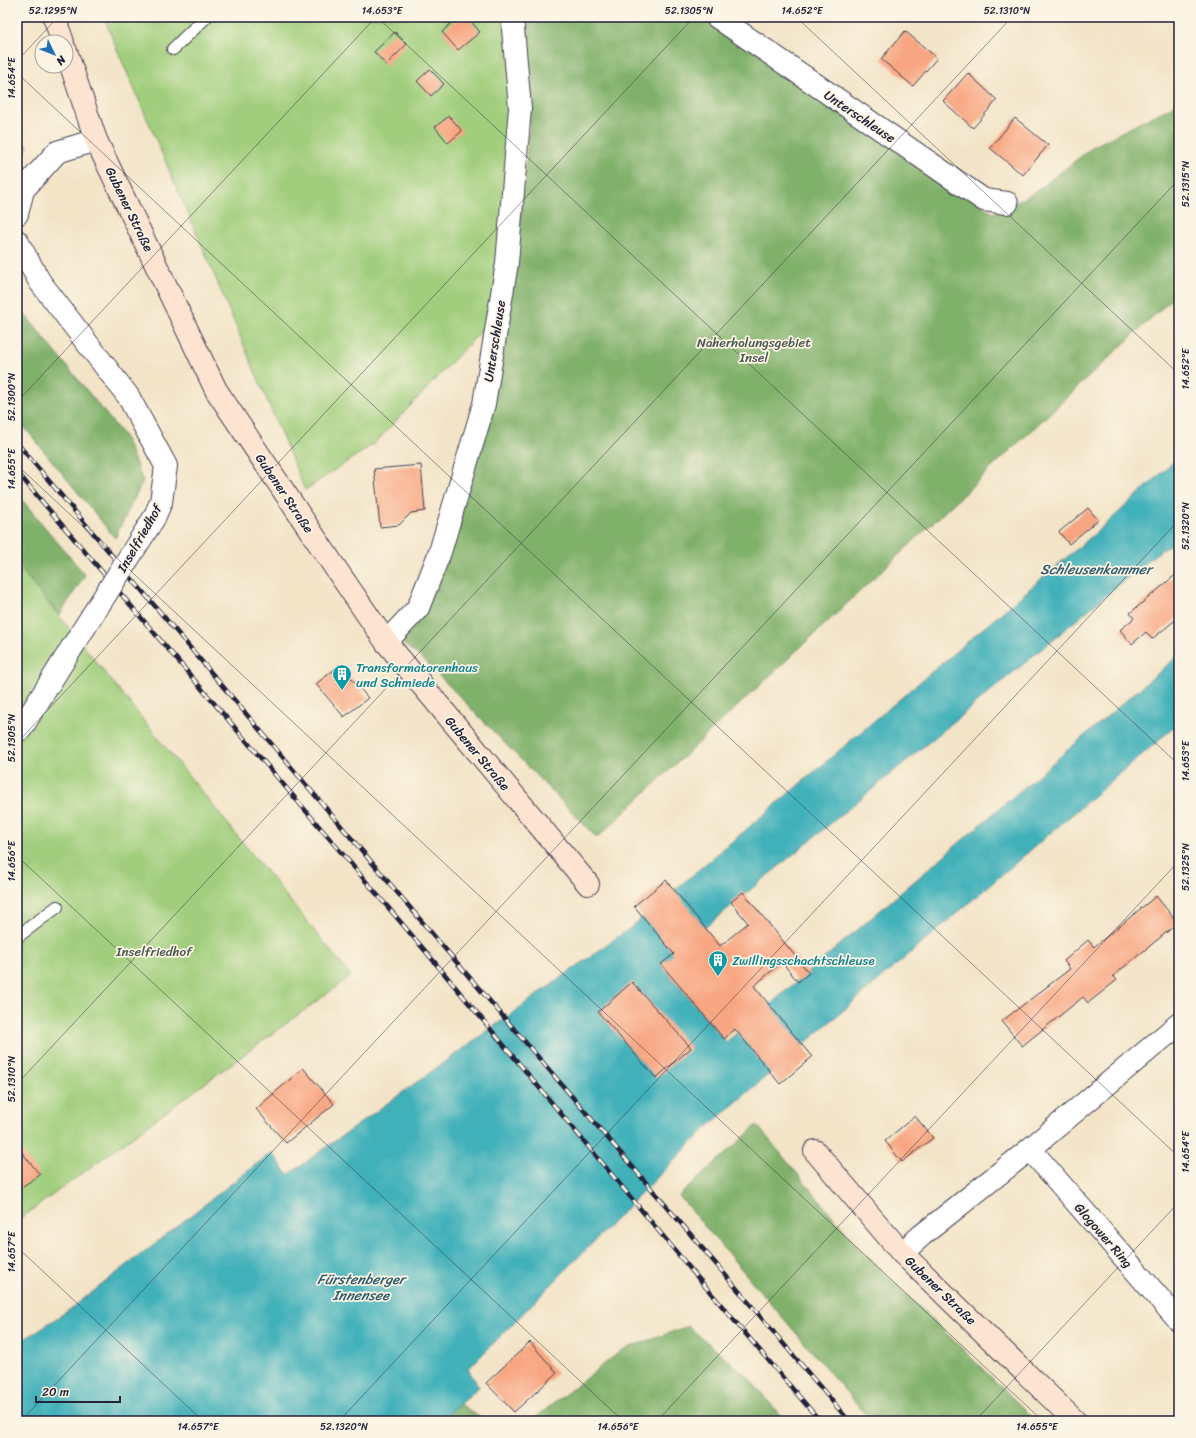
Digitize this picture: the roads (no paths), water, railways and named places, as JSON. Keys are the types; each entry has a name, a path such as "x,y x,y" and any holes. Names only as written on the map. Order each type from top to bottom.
{"main road":[{"path":"54,17 60,34"},
{"name":"Gubener Straße","path":"74,74 96,140 216,390 386,642 588,884"},
{"name":"Gubener Straße","path":"815,1151 902,1253 1075,1421"}],"street":[{"name":"Unterschleuse","path":"386,642 418,608 440,552 484,404 507,263 520,108 512,17"},
{"name":"Unterschleuse","path":"717,17 984,200 1007,203"},
{"path":"17,214 23,190 57,152 96,140"},
{"name":"Inselfriedhof","path":"17,241 40,282 128,396 166,466 161,502 154,518 19,728"},
{"path":"902,1253 922,1235 1030,1149 1179,1024"},
{"name":"Glogower Ring","path":"1030,1149 1179,1321"}],"lane":[{"path":"173,49 206,17"},
{"path":"17,937 57,907"}],"water":[{"name":"Fürstenberger Innensee","path":"1179,457 1179,541 1161,550 661,964 726,1042 1179,655 1179,723 705,1129 468,1369 479,1387 440,1421 17,1421 17,1344 72,1308 272,1152 288,1175 630,928 1106,524"}],"railway":[{"path":"17,443 440,943 849,1421"},
{"path":"17,472 427,953 698,1278 820,1421"}],"place":[{"name":"Transformatorenhaus und Schmiede","path":"342,691"},
{"name":"Zwillingsschachtschleuse","path":"718,977"}],"park label":[{"name":"Naherholungsgebiet Insel","path":"754,350"}],"water label":[{"name":"Schleusenkammer","path":"1096,569"}]}
